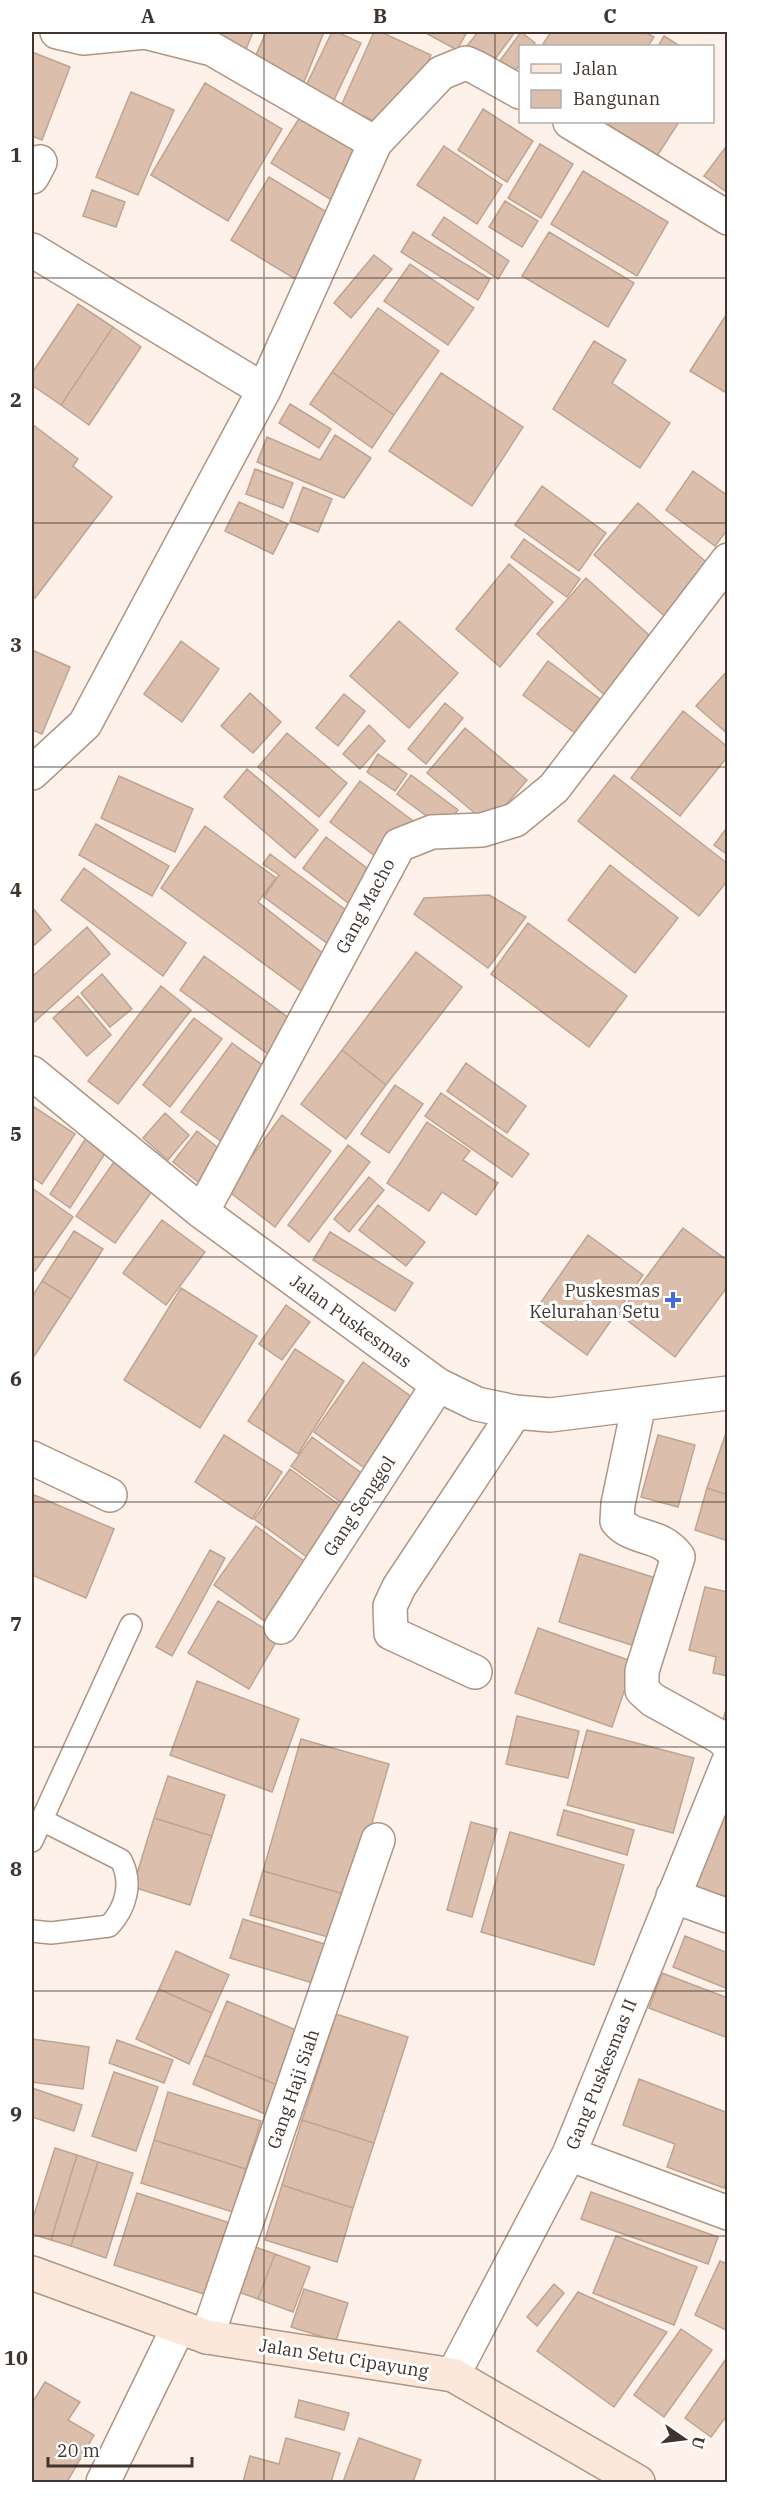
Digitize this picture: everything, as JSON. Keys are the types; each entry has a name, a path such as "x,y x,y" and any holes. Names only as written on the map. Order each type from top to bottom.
{"street":[{"path":"57,32 83,38 145,32 212,49 375,143"},
{"path":"32,773 85,724 264,390 375,143 441,73 466,63 519,91"},
{"path":"572,123 728,218"},
{"path":"32,250 264,390"},
{"name":"Gang Macho","path":"202,1212 399,845 432,832 482,830 515,820 554,788 728,560"},
{"name":"Jalan Puskesmas","path":"32,1073 202,1212 438,1385 477,1404 515,1412 550,1415 728,1393"},
{"name":"Gang Senggol","path":"281,1628 438,1385"},
{"path":"639,1404 618,1504 617,1521 624,1529 670,1546 678,1557 642,1671 642,1690 653,1700 720,1737 728,1744"},
{"path":"475,1672 392,1633 390,1606 399,1587 515,1412"},
{"path":"32,1458 110,1495"},
{"name":"Gang Puskesmas II","path":"453,2375 569,2154 728,1763"},
{"name":"Gang Haji Siah","path":"103,2482 192,2333 378,1840"},
{"path":"673,1896 728,1916"},
{"path":"569,2154 728,2213"},
{"name":"Jalan Setu Cipayung","path":"32,2273 192,2333 453,2375 638,2482"}],"lane":[{"path":"32,1841 131,1625"},
{"path":"32,1931 51,1934 109,1926 118,1916 127,1892 128,1880 121,1860 42,1820"}],"building":[{"path":"203,32 253,32 244,54"},
{"path":"266,32 324,32 304,82 254,60"},
{"path":"332,32 361,43 331,106 303,92"},
{"path":"374,32 381,32 431,55 407,108 391,101 381,124 341,106"},
{"path":"424,32 467,32 457,50"},
{"path":"478,32 515,32 487,70 463,51"},
{"path":"521,32 535,43 534,45 519,45 519,65 511,77 496,66"},
{"path":"551,32 645,32 654,37 649,45 543,44"},
{"path":"664,36 678,45 659,45"},
{"path":"32,52 70,67 42,140 32,136"},
{"path":"205,83 282,129 228,221 151,175"},
{"path":"131,92 174,110 138,195 96,177"},
{"path":"483,109 533,141 507,182 458,150"},
{"path":"300,117 366,158 338,204 271,163"},
{"path":"610,123 678,123 657,156 608,125"},
{"path":"540,144 573,164 541,218 508,198"},
{"path":"728,144 728,193 704,176"},
{"path":"444,146 502,185 477,224 417,185"},
{"path":"583,171 668,222 637,276 551,224"},
{"path":"269,177 338,219 300,282 231,240"},
{"path":"92,190 125,202 116,227 83,216"},
{"path":"505,201 538,221 522,247 489,227"},
{"path":"444,217 509,261 498,279 432,235"},
{"path":"413,232 490,279 478,300 401,252"},
{"path":"549,232 634,283 608,327 522,276"},
{"path":"374,255 392,269 351,318 334,303"},
{"path":"410,264 474,308 448,345 384,301"},
{"path":"78,304 113,327 61,405 32,385 32,373"},
{"path":"378,308 439,351 394,415 332,372"},
{"path":"728,312 728,394 690,371"},
{"path":"113,327 141,347 89,425 61,405"},
{"path":"594,341 626,360 612,383 670,423 640,468 553,409"},
{"path":"332,372 394,415 372,448 310,404"},
{"path":"441,373 523,427 472,506 389,451"},
{"path":"290,404 331,429 319,448 279,423"},
{"path":"32,424 78,459 73,466 112,497 35,598 32,595"},
{"path":"335,435 371,458 344,498 257,462 267,437 320,460"},
{"path":"255,469 293,483 283,508 246,494"},
{"path":"693,471 728,496 728,529 715,546 666,510"},
{"path":"542,486 606,533 579,571 515,525"},
{"path":"303,487 332,499 318,532 290,521"},
{"path":"239,502 288,524 273,554 225,531"},
{"path":"638,503 712,567 668,619 594,555"},
{"path":"524,539 580,579 567,597 511,557"},
{"path":"509,564 553,602 500,667 456,629"},
{"path":"586,578 659,644 610,700 537,634"},
{"path":"399,621 458,673 409,728 350,676"},
{"path":"181,641 219,669 182,722 144,694"},
{"path":"32,650 70,667 42,734 32,730"},
{"path":"548,661 600,699 575,733 523,695"},
{"path":"728,670 728,734 696,706"},
{"path":"250,693 281,722 253,753 221,726"},
{"path":"344,694 365,711 338,746 316,728"},
{"path":"445,703 463,718 426,764 408,749"},
{"path":"683,711 728,747 728,756 680,816 631,778"},
{"path":"369,725 385,741 360,769 343,754"},
{"path":"465,728 527,780 489,825 427,773"},
{"path":"287,733 347,783 319,817 258,767"},
{"path":"378,754 407,774 395,791 367,772"},
{"path":"247,769 318,830 295,858 224,797"},
{"path":"411,775 458,810 444,829 397,794"},
{"path":"614,775 728,864 728,880 699,916 578,821"},
{"path":"119,776 193,809 175,852 101,818"},
{"path":"360,781 413,821 383,862 330,822"},
{"path":"96,824 169,866 152,896 79,855"},
{"path":"205,826 276,878 258,902 330,959 305,994 161,888"},
{"path":"728,826 728,855 714,845"},
{"path":"326,837 376,875 352,906 303,868"},
{"path":"270,854 358,919 335,949 264,897 279,875 263,864"},
{"path":"610,865 678,918 635,973 568,920"},
{"path":"84,868 186,943 163,976 61,900"},
{"path":"489,895 526,917 488,968 414,914 424,898"},
{"path":"32,907 51,930 32,947"},
{"path":"528,923 627,996 589,1047 491,974"},
{"path":"87,927 110,954 32,1024 32,977"},
{"path":"416,952 462,987 386,1085 342,1050"},
{"path":"204,956 293,1021 268,1054 180,990"},
{"path":"102,974 132,1009 110,1027 81,993"},
{"path":"161,986 191,1010 118,1104 88,1081"},
{"path":"78,996 111,1035 87,1056 53,1018"},
{"path":"194,1018 222,1039 170,1107 143,1085"},
{"path":"232,1043 272,1072 222,1142 181,1112"},
{"path":"342,1050 386,1085 346,1139 301,1104"},
{"path":"466,1063 526,1106 507,1133 447,1091"},
{"path":"395,1085 423,1104 389,1153 361,1134"},
{"path":"441,1093 529,1154 512,1177 425,1116"},
{"path":"34,1107 75,1134 42,1184 32,1177 32,1112"},
{"path":"165,1113 189,1135 168,1160 143,1138"},
{"path":"282,1115 331,1151 275,1227 227,1190"},
{"path":"427,1122 470,1151 463,1160 498,1183 476,1215 442,1192 429,1211 387,1183"},
{"path":"197,1131 227,1155 203,1186 173,1162"},
{"path":"86,1138 106,1152 70,1208 50,1194"},
{"path":"348,1145 370,1162 309,1242 288,1225"},
{"path":"114,1162 153,1190 115,1243 76,1216"},
{"path":"369,1177 384,1190 349,1232 334,1219"},
{"path":"32,1188 73,1217 35,1271 32,1269"},
{"path":"378,1205 425,1242 406,1266 359,1230"},
{"path":"162,1220 205,1252 166,1305 123,1273"},
{"name":"Puskesmas Kelurahan Setu","path":"683,1228 728,1261 728,1286 675,1357 619,1314"},
{"path":"74,1231 103,1249 71,1299 42,1281"},
{"path":"330,1232 413,1283 395,1311 313,1260"},
{"path":"588,1235 643,1275 587,1355 532,1315"},
{"path":"42,1281 71,1299 33,1358 32,1297"},
{"path":"181,1288 257,1336 200,1428 124,1380"},
{"path":"286,1305 310,1322 282,1360 259,1344"},
{"path":"295,1349 344,1381 298,1454 248,1421"},
{"path":"363,1362 423,1405 373,1474 314,1432"},
{"path":"224,1435 282,1472 252,1519 195,1482"},
{"path":"658,1435 695,1445 678,1507 641,1497"},
{"path":"725,1436 728,1437 728,1495 707,1488"},
{"path":"312,1437 371,1480 350,1509 291,1466"},
{"path":"290,1469 349,1512 314,1562 254,1519"},
{"path":"707,1488 728,1495 728,1541 695,1530"},
{"path":"32,1494 114,1529 86,1598 32,1575"},
{"path":"256,1526 315,1569 273,1627 214,1585"},
{"path":"210,1550 225,1558 172,1656 156,1647"},
{"path":"580,1554 659,1579 638,1647 559,1622"},
{"path":"705,1587 728,1592 728,1676 713,1673 716,1657 689,1650"},
{"path":"218,1601 279,1637 249,1689 188,1653"},
{"path":"538,1628 634,1662 612,1727 515,1693"},
{"path":"197,1681 299,1719 272,1792 170,1755"},
{"path":"728,1703 728,1732 720,1730"},
{"path":"517,1716 579,1731 568,1778 506,1764"},
{"path":"587,1730 694,1758 673,1833 567,1805"},
{"path":"301,1739 389,1764 351,1896 263,1871"},
{"path":"168,1776 225,1795 212,1836 154,1818"},
{"path":"723,1807 728,1809 728,1909 690,1894"},
{"path":"564,1810 634,1830 627,1855 557,1835"},
{"path":"154,1818 212,1836 190,1905 133,1887"},
{"path":"471,1822 497,1829 472,1917 447,1910"},
{"path":"510,1832 624,1865 594,1965 481,1932"},
{"path":"263,1871 351,1896 339,1940 250,1915"},
{"path":"243,1919 328,1945 316,1984 230,1958"},
{"path":"685,1936 728,1953 728,1989 673,1967"},
{"path":"176,1951 229,1975 212,2013 159,1989"},
{"path":"662,1973 728,1998 728,2038 649,2008"},
{"path":"159,1989 212,2013 189,2064 136,2039"},
{"path":"227,2001 305,2034 282,2087 205,2055"},
{"path":"336,2014 408,2037 374,2143 302,2120"},
{"path":"32,2039 89,2047 83,2089 32,2082"},
{"path":"117,2040 173,2060 164,2083 109,2063"},
{"path":"205,2055 282,2087 270,2116 193,2084"},
{"path":"114,2072 158,2087 136,2151 92,2136"},
{"path":"639,2079 728,2113 728,2178 724,2188 667,2167 675,2144 623,2125"},
{"path":"32,2088 82,2105 74,2131 32,2117"},
{"path":"168,2092 261,2121 246,2169 154,2140"},
{"path":"302,2120 374,2143 353,2208 282,2185"},
{"path":"154,2140 246,2169 233,2212 141,2183"},
{"path":"55,2148 77,2155 51,2240 32,2234 32,2221"},
{"path":"77,2155 98,2162 71,2246 51,2240"},
{"path":"98,2162 133,2173 106,2258 71,2246"},
{"path":"282,2185 353,2208 337,2262 265,2240"},
{"path":"591,2192 718,2237 708,2264 581,2219"},
{"path":"137,2193 230,2223 207,2295 114,2265"},
{"path":"616,2236 697,2267 674,2325 593,2293"},
{"path":"244,2243 275,2254 258,2299 227,2288"},
{"path":"275,2254 310,2267 293,2312 258,2299"},
{"path":"720,2261 728,2264 728,2331 695,2315"},
{"path":"554,2284 564,2293 537,2326 527,2317"},
{"path":"304,2289 348,2303 336,2341 291,2327"},
{"path":"578,2292 667,2332 614,2407 537,2351"},
{"path":"681,2329 712,2350 664,2417 634,2395"},
{"path":"728,2356 728,2414 711,2437 685,2418"},
{"path":"45,2382 80,2402 68,2420 94,2435 67,2482 32,2482 32,2399 34,2400"},
{"path":"299,2400 349,2413 344,2430 295,2417"},
{"path":"286,2438 340,2453 331,2482 243,2482 250,2456 279,2464"},
{"path":"359,2438 421,2460 413,2482 343,2482"}],"place":[{"name":"Puskesmas Kelurahan Setu","path":"673,1300"}]}
